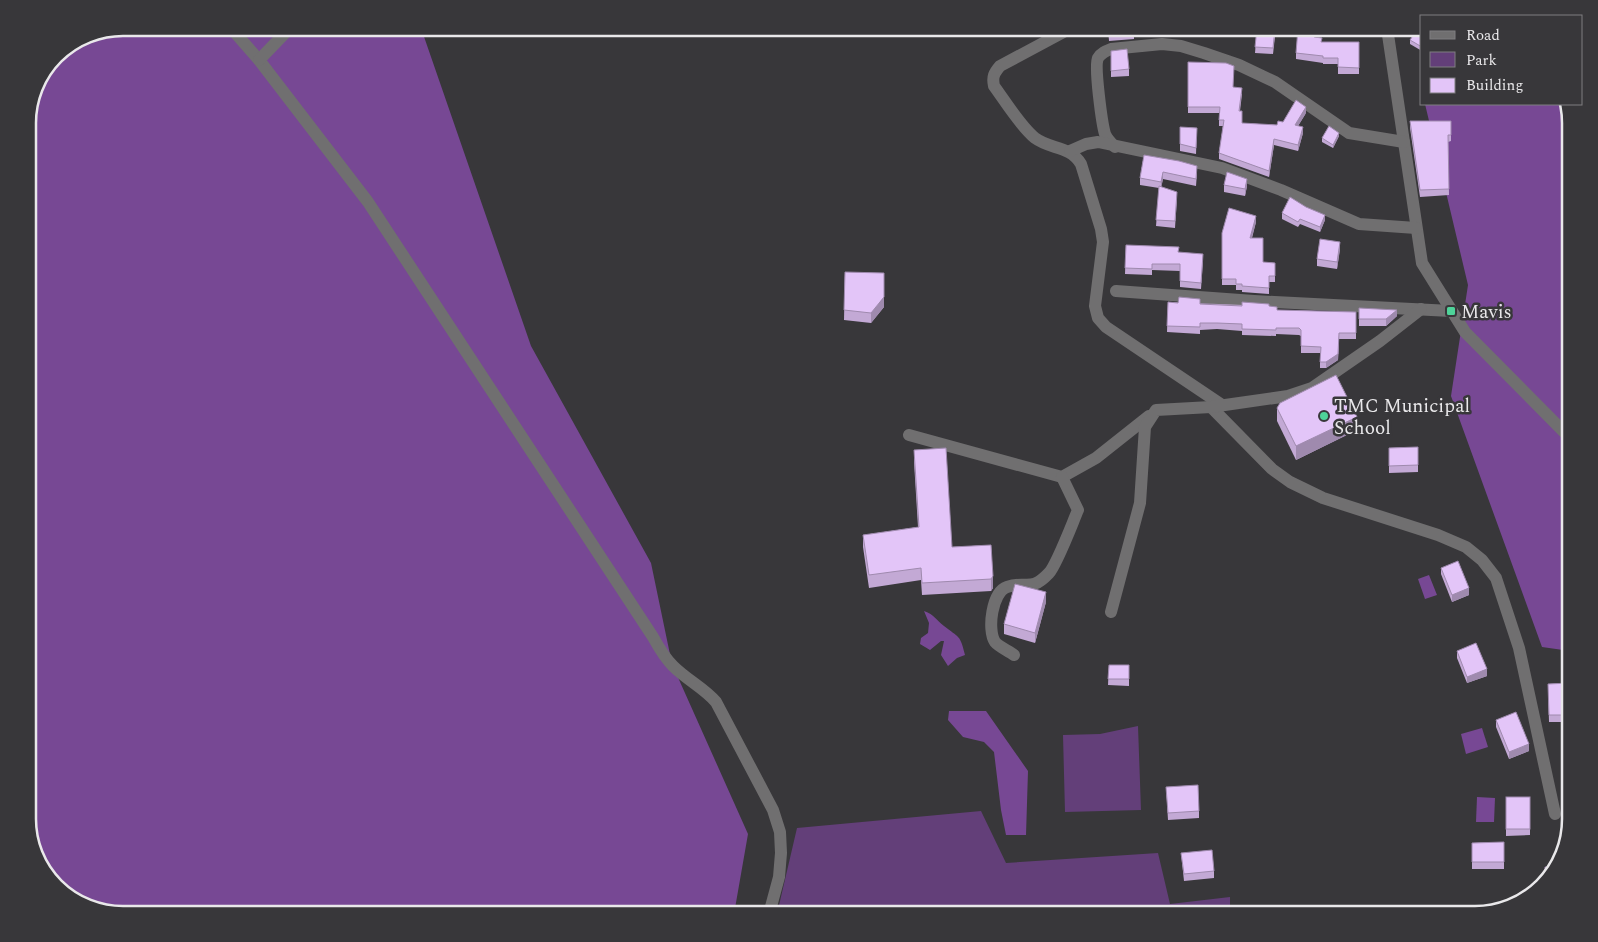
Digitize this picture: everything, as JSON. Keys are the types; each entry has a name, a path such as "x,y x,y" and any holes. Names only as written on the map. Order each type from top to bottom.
{"street":[{"path":"238,36 259,60 368,202 662,653 674,668 707,692 716,702 773,810 780,832 779,877 772,906"},
{"path":"259,60 282,36"},
{"path":"1056,36 1000,66 995,72 994,86 1032,135 1046,144 1070,151 1081,164 1101,228 1103,242 1095,306 1098,318 1106,327 1217,406 1272,469 1290,482 1323,498 1438,535 1466,547 1482,560 1496,578 1519,648 1555,814"},
{"path":"1388,36 1422,263 1465,332 1562,430"},
{"path":"1115,147 1106,136 1103,124 1096,69 1098,58 1103,52 1111,49 1162,44 1181,46 1204,52 1248,69 1275,82 1350,133 1404,142"},
{"path":"1070,151 1092,142 1222,168 1281,190 1360,224 1416,228"},
{"path":"1116,291 1254,301 1452,311"},
{"path":"909,435 1062,477 1096,458 1156,410 1217,406 1288,396 1312,388 1380,341 1421,309"},
{"path":"1111,612 1140,503 1145,427 1156,410"},
{"path":"1014,655 996,643 992,635 993,606 1000,591 1008,586 1037,584 1051,571 1078,510 1062,477"}],"green space":[{"path":"1138,726 1141,810 1065,812 1063,735 1100,734"},
{"path":"981,811 1006,863 1158,853 1170,904 1230,897 1230,906 779,906 797,828"}],"shaded area":[{"path":"123,36 424,36 531,346 651,563 672,664 748,834 735,906 123,906 101,903 90,899 66,884 58,876 45,857 36,824 36,118 43,90 51,75 62,62 75,51 90,43 106,38"},
{"path":"1425,105 1560,105 1562,118 1562,650 1542,647 1451,396 1468,285"},
{"path":"1429,575 1437,595 1425,599 1418,579"},
{"path":"924,611 958,637 962,643 965,655 957,658 948,666 941,655 944,641 941,641 930,650 920,644 921,638 928,633 929,623"},
{"path":"949,711 986,711 1028,771 1026,835 1006,835 994,752 984,742 963,737 948,720"},
{"path":"1482,728 1488,747 1466,754 1461,734"},
{"path":"1477,797 1495,798 1494,822 1476,822"}],"building":[{"path":"1256,36 1274,36 1273,48 1255,47"},
{"path":"1297,36 1322,38 1321,42 1359,42 1359,68 1338,67 1338,58 1323,58 1323,56 1296,53"},
{"path":"1413,36 1420,36 1420,46 1410,40"},
{"path":"1127,49 1129,69 1111,71 1111,51"},
{"path":"1188,62 1226,63 1234,66 1233,87 1242,88 1239,111 1242,111 1242,123 1277,125 1278,121 1283,122 1296,100 1306,107 1295,125 1303,127 1298,145 1274,139 1269,171 1219,153 1224,120 1219,120 1220,107 1188,107"},
{"path":"1410,121 1451,121 1451,135 1448,135 1449,189 1420,190"},
{"path":"1329,126 1339,133 1333,145 1322,138"},
{"path":"1180,127 1197,128 1196,148 1180,144"},
{"path":"1144,155 1197,166 1196,179 1163,172 1161,182 1140,178"},
{"path":"1227,172 1247,179 1245,189 1224,185"},
{"path":"1159,186 1177,192 1175,221 1156,220"},
{"path":"1290,197 1306,207 1325,215 1320,227 1300,219 1298,222 1282,213"},
{"path":"1229,208 1256,216 1250,238 1263,238 1263,262 1275,263 1275,276 1269,276 1269,288 1242,286 1242,284 1236,284 1236,279 1222,279 1222,233"},
{"path":"1320,239 1340,242 1337,262 1317,259"},
{"path":"1126,245 1179,247 1178,252 1203,254 1201,283 1180,281 1180,264 1152,264 1152,269 1125,268"},
{"path":"845,272 884,273 884,297 871,313 844,310"},
{"path":"1179,297 1200,299 1200,304 1242,306 1242,302 1269,304 1269,306 1277,307 1277,310 1356,312 1356,333 1339,333 1338,354 1326,362 1320,362 1321,347 1301,346 1301,330 1299,328 1276,328 1276,330 1242,329 1242,324 1217,323 1200,323 1200,327 1167,326 1168,302 1178,303"},
{"path":"1359,308 1397,310 1386,319 1359,319"},
{"path":"1336,375 1357,417 1296,446 1277,408 1280,403"},
{"path":"1418,447 1418,465 1389,466 1389,448"},
{"path":"946,448 952,547 991,545 993,576 991,579 922,583 921,568 869,575 863,535 919,527 914,450"},
{"path":"1458,561 1469,588 1452,595 1441,568"},
{"path":"1015,584 1046,592 1035,633 1004,624"},
{"path":"1476,643 1487,669 1467,677 1457,651"},
{"path":"1109,665 1129,665 1129,679 1108,679"},
{"path":"1562,683 1562,715 1549,715 1548,684"},
{"path":"1516,712 1529,744 1509,752 1496,720"},
{"path":"1198,785 1199,811 1168,813 1166,787"},
{"path":"1506,797 1530,797 1530,829 1506,829"},
{"path":"1504,842 1504,862 1472,862 1472,843"},
{"path":"1212,850 1214,871 1184,874 1181,853"}],"place":[{"name":"Mavis","path":"1451,311"},
{"name":"TMC Municipal School","path":"1324,416"}]}
